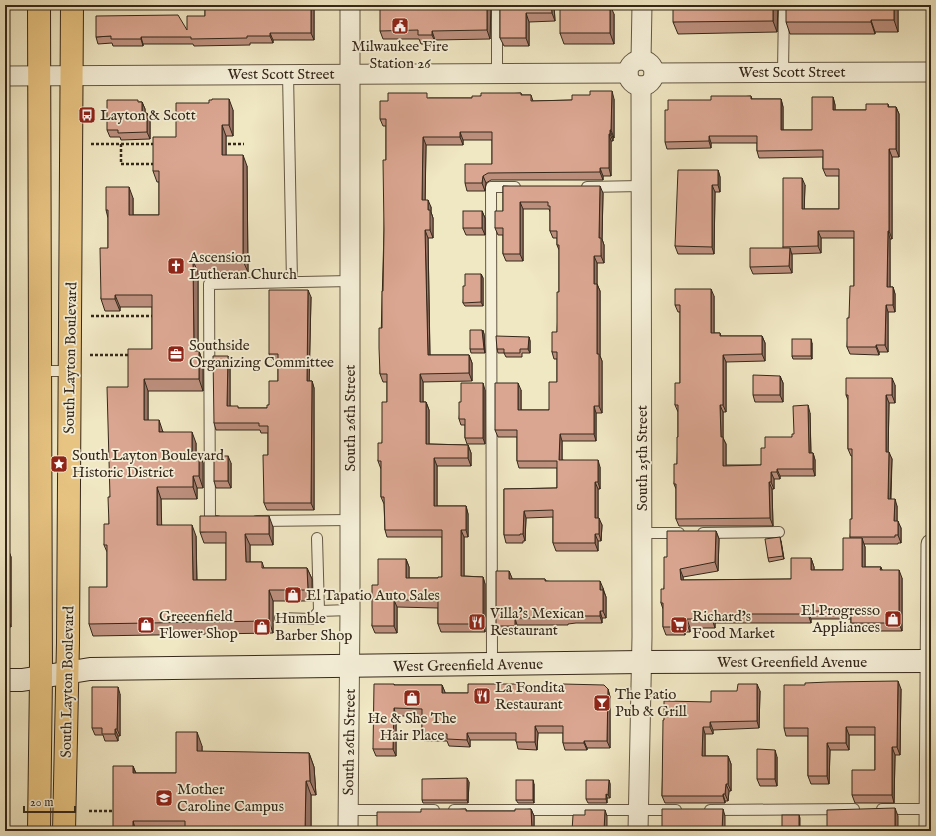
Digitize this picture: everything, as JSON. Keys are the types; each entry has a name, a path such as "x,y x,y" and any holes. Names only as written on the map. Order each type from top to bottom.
{"main road":[{"name":"South Layton Boulevard","path":"39,5 41,677 39,831"},
{"name":"South Layton Boulevard","path":"64,831 73,76 72,5"},
{"name":"West Greenfield Avenue","path":"5,680 22,680 90,669 642,662 930,661"}],"street":[{"name":"South 26th Street","path":"348,831 350,666 350,5"},
{"name":"South 25th Street","path":"638,831 642,662 642,5"},
{"name":"West Scott Street","path":"5,76 931,72"},
{"path":"929,831 931,544"}],"lane":[{"path":"497,5 497,74"},
{"path":"783,72 784,5"},
{"path":"288,74 292,282"},
{"path":"578,187 641,186"},
{"path":"492,664 491,188 523,187"},
{"path":"226,521 210,521 209,284 350,282"},
{"path":"40,371 70,371"},
{"path":"249,521 350,520"},
{"path":"642,533 779,532"},
{"path":"280,618 312,618 319,610 317,538"},
{"path":"319,610 350,610"},
{"path":"699,810 930,809"},
{"path":"348,810 683,810"}],"path":[{"path":"90,144 160,144"},
{"path":"121,144 121,164 157,164"},
{"path":"221,144 244,144"},
{"path":"91,316 156,316"},
{"path":"90,355 134,355"},
{"path":"113,818 114,804"},
{"path":"89,811 114,811"}],"building":[{"path":"205,5 311,5 311,33 270,33 270,36 247,36 247,38 191,39 191,37 141,37 141,39 111,39 111,36 96,37 96,16 178,15 187,30 187,16 205,16"},
{"path":"380,5 487,5 487,30 432,31 432,35 418,35 418,30 380,31"},
{"path":"500,5 551,5 552,13 526,13 526,38 500,38"},
{"path":"560,5 610,5 610,33 560,33"},
{"path":"673,5 773,5 773,21 673,22"},
{"path":"786,5 894,5 894,20 871,20 871,22 786,22"},
{"path":"590,91 612,91 611,130 609,134 609,168 600,168 600,172 488,173 483,176 482,183 465,183 465,164 492,164 492,132 460,132 460,137 423,137 422,200 428,200 428,210 430,210 430,230 425,230 428,355 469,355 469,373 420,374 420,402 426,402 426,444 468,445 468,458 434,458 434,506 466,506 466,530 461,530 461,576 483,577 483,624 438,624 438,600 394,600 394,626 372,626 372,585 378,585 378,559 406,559 406,578 442,577 442,530 385,530 384,497 381,497 381,461 378,461 378,443 382,443 382,402 387,402 387,374 380,374 379,348 379,328 382,328 383,291 383,160 386,160 386,119 380,119 380,101 388,101 388,93 427,93 427,98 472,98 472,96 481,96 481,93 521,93 521,95 531,95 531,101 572,100 572,95 590,95"},
{"path":"711,96 751,96 751,99 781,99 781,130 812,130 812,97 833,97 833,110 866,110 866,104 888,104 888,107 896,107 896,149 889,149 887,287 893,287 893,305 886,305 885,345 876,345 876,347 847,347 847,318 849,318 850,286 854,286 854,231 818,231 818,246 783,247 783,178 802,178 802,209 839,209 839,169 823,169 823,150 757,151 757,136 709,136 709,141 665,142 665,110 668,110 668,100 711,100"},
{"path":"229,99 229,125 222,125 222,155 243,155 243,261 193,261 194,351 199,351 199,379 144,379 144,420 159,420 159,432 192,432 192,452 199,452 199,476 193,476 193,487 157,487 157,525 192,525 193,580 226,580 226,532 200,532 200,516 269,516 269,534 245,534 246,562 262,562 262,568 307,568 308,590 269,590 269,621 89,624 89,587 107,587 107,545 104,545 104,524 109,524 108,497 110,497 107,387 128,387 128,349 152,349 152,295 115,295 115,299 101,299 100,248 108,248 108,210 106,210 106,187 129,187 129,215 159,215 159,171 153,171 153,137 176,137 176,103 209,103 209,100"},
{"path":"107,100 138,100 138,102 142,102 142,113 147,113 147,132 118,133 118,130 107,130"},
{"path":"678,170 718,170 718,185 712,185 712,247 675,246"},
{"path":"503,186 600,186 599,238 601,238 601,256 594,256 594,284 597,284 599,406 594,406 594,434 560,434 559,460 598,460 598,482 595,482 595,518 599,518 599,534 595,534 595,543 553,543 553,510 524,511 523,534 504,535 504,489 557,488 557,461 517,461 517,430 495,430 495,383 518,383 518,410 549,410 549,382 557,382 557,352 552,352 552,332 557,332 559,245 557,245 557,231 550,231 550,206 548,206 548,202 520,202 520,254 503,254 503,228 495,228 495,211 503,211"},
{"path":"463,211 482,211 482,228 463,228"},
{"path":"750,248 790,248 789,266 750,267"},
{"path":"465,274 481,274 481,302 463,303"},
{"path":"675,289 711,289 711,333 720,333 720,336 762,336 762,354 723,355 723,405 720,405 721,437 723,437 723,466 761,465 761,448 765,448 765,437 792,437 792,434 794,434 793,406 808,405 809,453 813,453 813,469 777,469 777,472 771,472 771,482 769,482 770,518 676,519 676,484 674,484 674,464 677,464 678,405 675,405 675,383 680,383 680,305 675,305"},
{"path":"269,290 308,290 307,381 312,381 311,503 264,503 263,455 268,455 268,426 259,426 259,423 214,423 213,356 228,356 227,406 238,406 238,408 267,408 267,405 269,405 269,381 278,381 278,354 269,354"},
{"path":"470,330 482,330 484,349 470,349"},
{"path":"496,336 529,337 528,349 520,349 520,353 504,353 504,349 497,349"},
{"path":"792,339 811,339 811,356 792,356"},
{"path":"753,375 780,376 780,395 753,395"},
{"path":"846,378 892,378 892,395 886,395 886,452 889,452 888,499 895,499 894,521 898,521 898,535 895,535 895,537 850,537 850,519 852,519 852,449 848,449 848,395 846,395"},
{"path":"461,383 483,383 483,438 465,438 465,419 459,419"},
{"path":"214,456 228,456 228,481 214,481"},
{"path":"667,531 716,531 715,562 680,569 681,580 791,579 791,558 811,558 811,570 843,570 843,538 862,538 862,567 881,567 880,570 899,570 899,623 851,623 851,611 808,611 808,614 712,614 712,619 687,619 687,624 682,624 682,627 663,627 663,603 661,603 661,589 664,589 664,557 667,557"},
{"path":"780,537 783,556 768,558 765,539"},
{"path":"5,549 8,549 8,618 5,618"},
{"path":"496,571 509,571 509,579 545,579 545,581 600,581 600,590 603,590 603,611 600,611 600,616 515,618 515,626 496,626"},
{"path":"898,681 897,747 892,747 892,795 852,795 852,770 875,770 875,727 846,727 846,743 827,743 827,776 808,776 808,728 784,728 784,685 805,685 805,683 829,682"},
{"path":"374,684 442,685 442,693 468,693 468,684 514,684 535,686 563,686 563,684 604,685 608,689 607,741 563,743 563,726 535,726 535,742 516,742 516,733 467,733 467,740 447,739 447,734 422,734 422,709 394,708 393,749 373,749"},
{"path":"738,684 757,684 757,721 710,722 710,727 703,727 702,756 728,756 728,784 726,784 725,794 723,794 723,796 662,796 664,701 711,702 711,691 737,691"},
{"path":"92,687 118,687 117,729 115,729 115,734 102,734 102,728 92,728"},
{"path":"176,732 197,732 197,751 309,753 310,781 306,781 305,831 185,831 185,821 133,821 133,831 113,831 113,766 133,766 133,773 176,773"},
{"path":"757,749 775,750 775,779 757,779"},
{"path":"467,778 467,800 422,800 422,779"},
{"path":"516,780 533,780 533,800 516,800"},
{"path":"586,780 609,780 608,795 606,794 606,799 586,799"},
{"path":"895,808 895,831 827,831 827,810"},
{"path":"421,809 515,811 515,809 531,809 532,831 377,831 377,812 421,812"},
{"path":"662,809 723,809 722,831 662,831"},
{"path":"585,810 605,810 604,831 572,831 573,815 585,815"},
{"path":"782,815 799,815 799,831 782,831"}],"place":[{"name":"Milwaukee Fire Station 26","path":"400,26"},
{"name":"Layton & Scott","path":"87,115"},
{"name":"Ascension Lutheran Church","path":"176,266"},
{"name":"Southside Organizing Committee","path":"176,354"},
{"name":"South Layton Boulevard Historic District","path":"59,464"},
{"name":"El Tapatio Auto Sales","path":"293,595"},
{"name":"El Progresso Appliances","path":"893,619"},
{"name":"Villa’s Mexican Restaurant","path":"477,622"},
{"name":"Greeenfield Flower Shop","path":"146,625"},
{"name":"Richard's Food Market","path":"679,625"},
{"name":"Humble Barber Shop","path":"262,627"},
{"name":"La Fondita Restaurant","path":"482,696"},
{"name":"He & She The Hair Place","path":"412,698"},
{"name":"The Patio Pub & Grill","path":"602,703"},
{"name":"Mother Caroline Campus","path":"164,798"}]}
